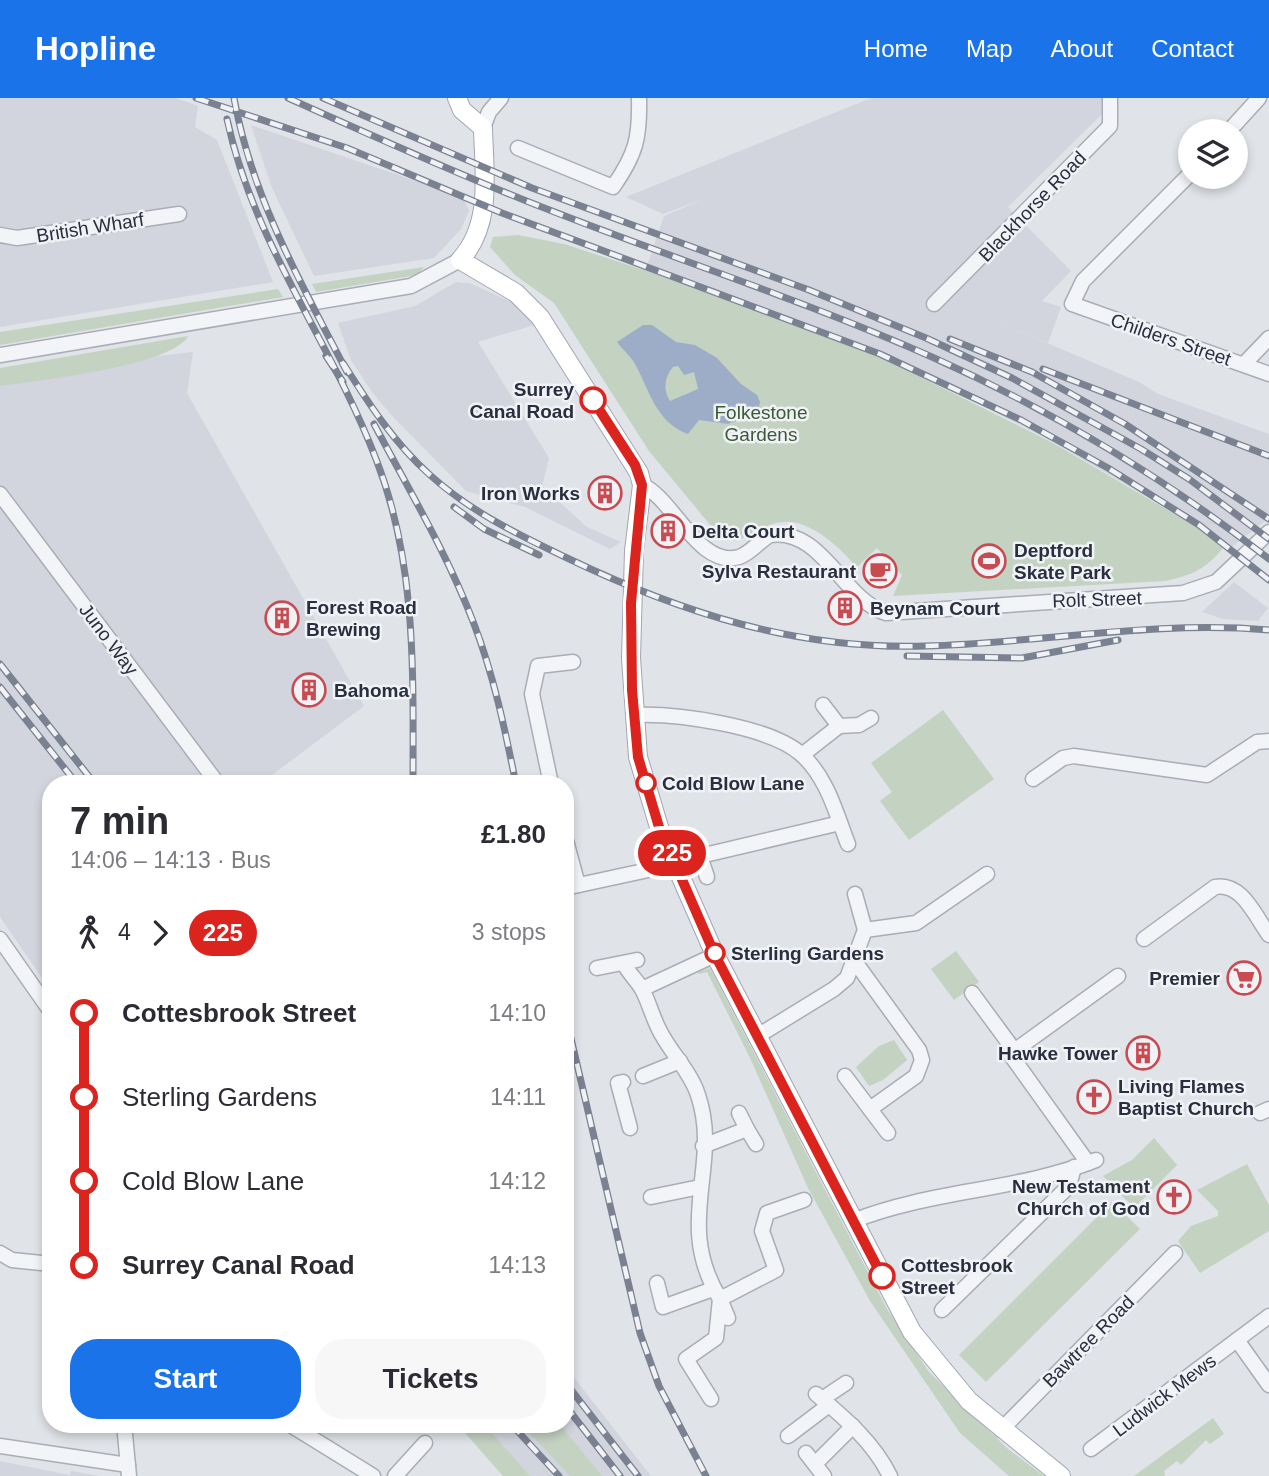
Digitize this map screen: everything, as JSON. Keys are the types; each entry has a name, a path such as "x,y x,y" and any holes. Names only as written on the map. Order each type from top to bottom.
{"main road":[{"path":"457,98 462,110 483,128 482,223 471,248 460,260 516,293 540,317 635,465 642,485 631,603 638,757 659,827 715,955 912,1332 951,1381 1001,1430 1061,1476"}],"street":[{"path":"483,128 489,112 500,98"},
{"path":"518,148 613,187 632,160 639,134 639,98"},
{"name":"Blackhorse Road","path":"934,304 1110,126 1110,98"},
{"path":"1240,119 1259,98"},
{"name":"Childers Street","path":"1178,186 1083,281 1072,304 1269,374"},
{"name":"British Wharf","path":"0,235 17,238 180,214"},
{"path":"0,355 411,286 460,260"},
{"path":"1244,364 1269,338"},
{"name":"Rolt Street","path":"642,485 654,492 708,551 732,558 743,555 770,535 790,538 820,555 871,605 898,612 937,607 1158,597 1200,589 1216,582 1269,532"},
{"name":"Juno Way","path":"0,494 211,775"},
{"path":"549,775 532,694 538,666 573,662"},
{"path":"822,705 839,726"},
{"path":"634,715 670,714 753,732 773,738 802,755 834,802 848,844"},
{"path":"802,755 839,726 859,725 870,718"},
{"path":"1033,779 1063,758 1073,756 1208,775 1257,742 1269,741"},
{"path":"707,877 698,857 840,823"},
{"path":"574,886 676,864"},
{"path":"865,930 916,923 987,874"},
{"path":"1144,939 1215,887 1227,885 1237,891 1269,935"},
{"path":"756,1037 842,983 865,930 855,894"},
{"path":"0,939 42,999"},
{"path":"642,989 715,955"},
{"path":"853,959 919,1050 922,1060 916,1076 870,1109"},
{"path":"597,968 630,965 660,1033 680,1061 698,1094 704,1146 696,1214 699,1251 728,1318"},
{"path":"1086,1163 1010,1054 1118,976"},
{"path":"972,993 1014,1050"},
{"path":"643,1076 680,1061"},
{"path":"845,1076 888,1133"},
{"path":"623,1082 618,1083 630,1128"},
{"path":"739,1113 756,1144"},
{"path":"704,1146 747,1129"},
{"path":"853,1221 880,1210 1086,1163"},
{"path":"942,1310 1069,1186 1086,1163"},
{"path":"650,1197 700,1187"},
{"path":"785,1284 776,1270 762,1231 767,1213 804,1200"},
{"path":"0,1253 12,1260 42,1263"},
{"name":"Bawtree Road","path":"1001,1430 1175,1253"},
{"path":"657,1283 663,1307 716,1294 776,1270"},
{"path":"712,1399 686,1359 716,1338 716,1294"},
{"name":"Ludwick Mews","path":"1091,1449 1269,1316"},
{"path":"1237,1340 1269,1385"},
{"path":"788,1436 822,1400 846,1383"},
{"path":"822,1400 853,1426 882,1458 890,1476"},
{"path":"824,1476 810,1458 853,1426"},
{"path":"0,1446 129,1470 125,1433"},
{"path":"304,1433 373,1476"},
{"path":"395,1476 425,1443"}],"shaded area":[{"path":"0,98 176,98 198,106 195,127 217,140 273,282 0,327"},
{"path":"871,98 1103,98 1103,113 1008,207 1071,271 1042,301 1061,307 1048,343 937,296 1139,382 1158,394 1269,434 1269,518 1228,550 1201,528 1053,442 935,381 880,355 646,269 664,216 704,199 663,214 626,197"},
{"path":"251,125 463,197 469,211 461,229 434,258 314,276 272,188"},
{"path":"456,282 469,283 516,304 534,325 478,342 549,458 542,486 587,527 621,542 610,549 525,507 466,491 394,418 372,392 351,360 338,323 415,306"},
{"path":"193,352 187,393 364,706 272,775 42,775 42,978 0,917 0,374"},
{"path":"1234,582 1268,608 1258,621 1223,619 1202,612"},
{"path":"574,1378 651,1476 530,1476 490,1433 574,1433"},
{"path":"0,1461 70,1475 71,1471 99,1476 0,1476"}],"green space":[{"name":"Folkestone Gardens","path":"518,235 564,244 650,272 880,357 1053,443 1200,529 1223,548 1210,562 1197,570 1165,581 893,596 902,575 877,548 857,567 818,532 795,522 770,525 735,541 716,532 649,451 554,303 515,275 490,247 493,237"},
{"path":"424,267 417,275 316,292 312,284"},
{"path":"278,289 283,297 0,345 0,332"},
{"path":"188,336 177,347 131,364 0,386 0,368"},
{"path":"943,710 994,779 909,840 880,801 892,792 871,763"},
{"path":"956,951 979,982 954,1000 931,969"},
{"path":"710,968 887,1309 929,1372 1008,1449 1044,1476 1009,1476 960,1433 870,1301 808,1188 751,1060 707,972 698,972"},
{"path":"894,1040 907,1060 883,1080 869,1086 856,1067 879,1046"},
{"path":"1154,1138 1177,1165 1134,1208 1103,1176 1132,1160"},
{"path":"1247,1164 1269,1205 1269,1231 1200,1273 1178,1241 1191,1226 1218,1216 1218,1211 1197,1190"},
{"path":"1112,1202 1140,1229 986,1382 959,1355"},
{"path":"1213,1418 1224,1434 1210,1444 1206,1440 1181,1465 1177,1461 1164,1471 1165,1476 1134,1476"},
{"path":"465,1433 492,1433 530,1476 503,1476"},
{"path":"530,1433 567,1433 602,1476 570,1476"}],"water":[{"path":"643,325 652,325 676,342 695,345 717,358 741,384 757,395 760,402 758,412 728,424 699,420 688,434 677,429 661,414 635,364 617,342","holes":["678,366 684,375 694,372 698,389 670,401 665,384 670,371"]}],"railway":[{"path":"196,98 347,148 502,213 880,354 1021,420 1108,468 1199,525 1269,580"},
{"path":"234,98 253,170 280,239 347,372"},
{"path":"288,98 494,188 831,315 977,378 1064,423 1149,474 1269,559"},
{"path":"323,98 532,188 809,290 926,338 1012,378 1141,449 1189,479 1269,539"},
{"path":"227,119 239,165 255,209 358,416 389,499 399,538 410,619 413,775"},
{"path":"950,339 1032,372 1125,424 1269,519"},
{"path":"326,356 343,382"},
{"path":"343,363 372,408 405,450 430,475 478,511 529,540 609,577 696,611 741,624 831,642 878,646 969,644 1183,628 1269,630"},
{"path":"1043,369 1269,456"},
{"path":"374,424 464,598 493,683 514,775"},
{"path":"454,507 484,529 539,555"},
{"path":"907,656 1022,658 1118,640"},
{"path":"0,664 88,775"},
{"path":"0,687 70,775"},
{"path":"574,1051 640,1333 659,1386 706,1476"},
{"path":"574,1394 638,1476"},
{"path":"574,1417 620,1476"},
{"path":"519,1433 559,1476"}],"bus line":[{"name":"225","path":"593,400 635,465 642,485 631,603 632,690 638,757 659,827 715,955 882,1276"}],"place":[{"name":"Surrey Canal Road","path":"593,400"},
{"name":"Iron Works","path":"605,493"},
{"name":"Delta Court","path":"668,531"},
{"name":"Deptford Skate Park","path":"989,561"},
{"name":"Sylva Restaurant","path":"880,571"},
{"name":"Beynam Court","path":"845,608"},
{"name":"Forest Road Brewing","path":"282,618"},
{"name":"Bahoma","path":"309,690"},
{"name":"Cold Blow Lane","path":"646,783"},
{"name":"Sterling Gardens","path":"715,953"},
{"name":"Premier","path":"1244,978"},
{"name":"Hawke Tower","path":"1143,1053"},
{"name":"Living Flames Baptist Church","path":"1094,1097"},
{"name":"New Testament Church of God","path":"1174,1197"},
{"name":"Cottesbrook Street","path":"882,1276"}]}
